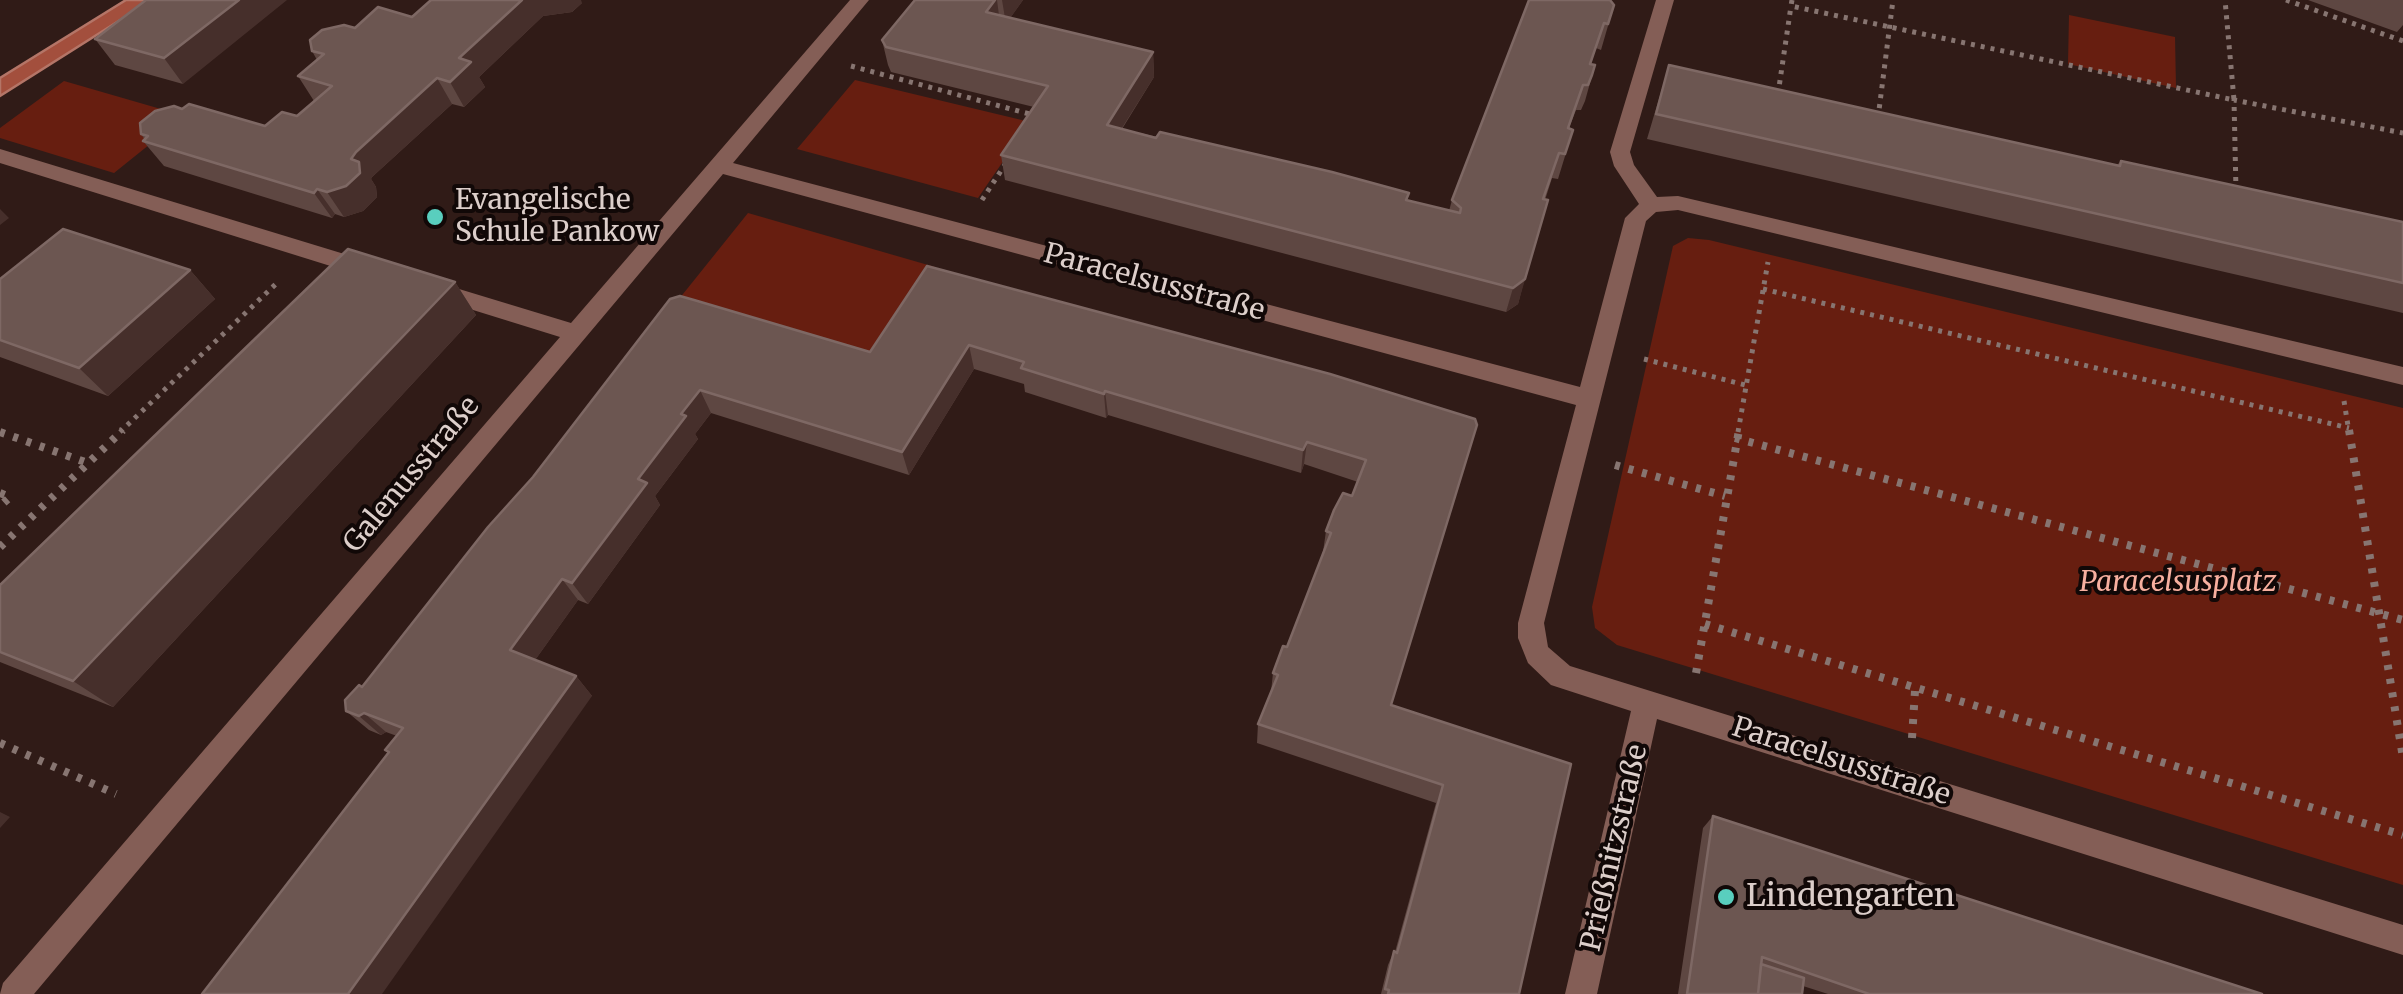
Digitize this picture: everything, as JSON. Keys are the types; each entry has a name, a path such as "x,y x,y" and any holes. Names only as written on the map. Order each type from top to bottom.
{"street":[{"name":"Galenusstraße","path":"14,994 860,0"},
{"path":"1666,0 1620,152 1624,166 1651,205 1678,204 2403,376"},
{"path":"0,156 384,274"},
{"name":"Paracelsusstraße","path":"720,166 1590,399"},
{"name":"Paracelsusstraße","path":"1651,205 1636,218 1531,623 1531,638 1538,655 1562,676 2403,940"},
{"path":"422,286 575,333"},
{"name":"Prießnitzstraße","path":"1581,994 1647,702"}],"path":[{"path":"1877,127 1893,0"},
{"path":"2225,0 2234,100 2236,196"},
{"path":"2286,0 2403,41"},
{"path":"1777,102 1792,3 1890,27 2403,133"},
{"path":"850,66 1037,116 1027,131"},
{"path":"980,203 1018,145"},
{"path":"1693,686 1774,226"},
{"path":"0,547 310,252"},
{"path":"1763,289 2349,428"},
{"path":"1633,356 1744,385"},
{"path":"2338,360 2403,758"},
{"path":"0,432 88,463"},
{"path":"1735,438 2403,620"},
{"path":"1607,463 1725,496"},
{"path":"0,493 10,496 0,506"},
{"path":"1705,624 2403,835"},
{"path":"0,743 116,794"}],"green space":[{"path":"2069,15 2175,37 2176,88 2068,64"},
{"path":"855,80 1030,122 978,198 797,149"},
{"path":"64,81 185,116 114,173 0,138 0,128"},
{"path":"748,213 935,267 869,359 679,299"},
{"name":"Paracelsusplatz","path":"1688,238 2403,408 2403,885 1617,645 1595,628 1592,607 1673,246"}],"shaded area":[{"path":"126,0 152,0 0,96 0,78"}],"building":[{"path":"146,0 239,0 164,58 95,39"},
{"path":"431,0 522,0 459,58 471,62 450,82 437,78 356,152 351,159 359,162 360,173 346,186 327,192 317,189 314,193 143,141 148,136 141,134 140,123 155,111 174,106 182,109 189,104 265,126 282,112 297,116 332,86 298,76 324,54 312,51 310,40 322,30 344,25 355,28 378,7 412,17"},
{"path":"915,0 995,0 986,12 1153,52 1107,125 1156,138 1160,132 1332,172 1409,193 1406,200 1460,213 1461,208 1452,200 1529,0 1610,0 1614,5 1590,64 1595,65 1592,75 1588,85 1583,85 1568,128 1573,130 1565,154 1559,153 1543,199 1548,200 1525,279 1513,288 1001,155 1048,86 886,47 882,40"},
{"path":"1669,65 2120,166 2121,161 2403,222 2403,283 1656,114"},
{"path":"63,229 190,270 79,368 0,340 0,279"},
{"path":"348,249 455,282 73,681 0,652 0,585"},
{"path":"927,266 1330,374 1475,419 1477,425 1391,705 1571,764 1519,994 1388,994 1385,989 1394,951 1397,953 1443,785 1258,724 1278,675 1273,673 1283,646 1287,647 1331,533 1326,531 1334,510 1343,493 1352,496 1366,460 1307,442 1303,450 1105,391 1104,394 1021,368 1024,362 969,345 902,452 700,390 681,414 686,416 638,479 647,483 572,583 562,579 510,650 576,676 348,994 202,994 389,752 385,750 403,728 364,713 359,716 346,711 345,700 359,685 362,687 488,527 533,477 670,299 680,296 870,352"},
{"path":"1713,816 2262,994 1869,994 1762,957 1758,994 1687,994"},
{"path":"1761,964 1804,978 1802,994 1758,994"}],"place":[{"name":"Evangelische Schule Pankow","path":"435,217"},
{"name":"Lindengarten","path":"1726,897"}]}
